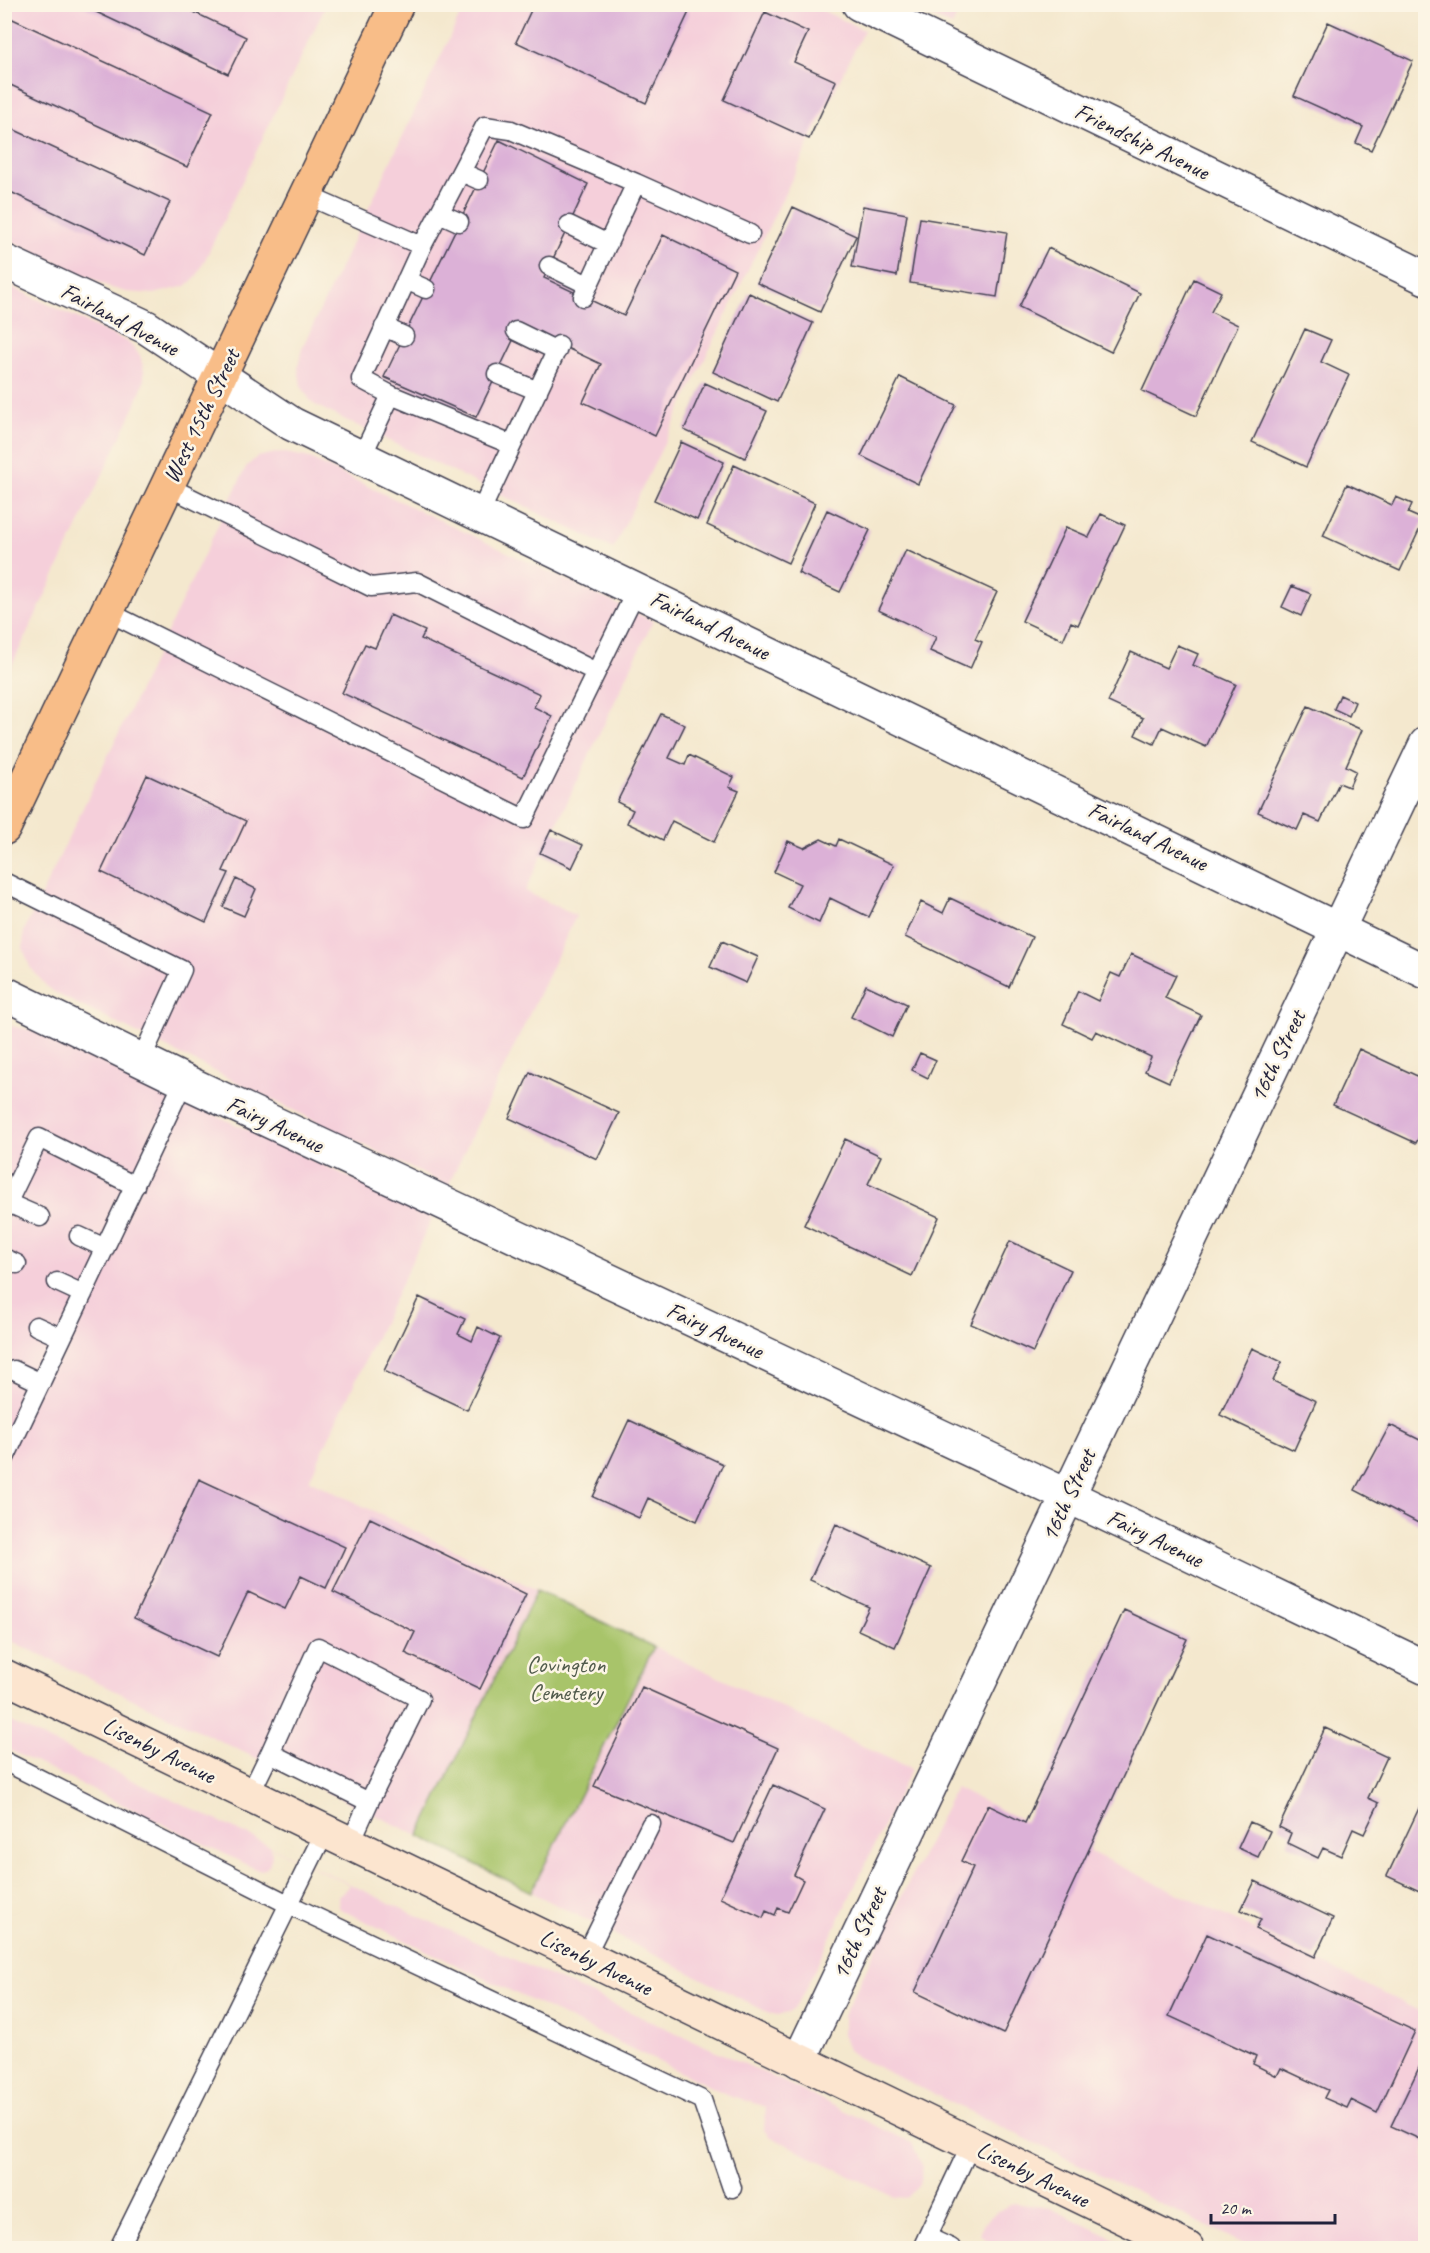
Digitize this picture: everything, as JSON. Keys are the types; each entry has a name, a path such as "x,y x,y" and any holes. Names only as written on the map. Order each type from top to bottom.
{"highway":[{"name":"West 15th Street","path":"4,828 397,4"}],"main road":[{"name":"Lisenby Avenue","path":"4,1676 1187,2248"}],"street":[{"name":"Friendship Avenue","path":"859,4 1425,278"},
{"name":"Fairland Avenue","path":"4,261 146,327 292,424 1425,972"},
{"name":"16th Street","path":"799,2061 1425,744"},
{"name":"Fairy Avenue","path":"4,993 184,1081 1068,1496 1425,1668"}],"lane":[{"path":"512,445 391,395 361,379 422,246 485,126 511,130 750,234"},
{"path":"461,172 479,180"},
{"path":"549,266 585,291 636,183"},
{"path":"306,195 422,246"},
{"path":"439,213 459,222"},
{"path":"569,225 608,244"},
{"path":"406,280 426,289"},
{"path":"384,327 404,336"},
{"path":"479,515 558,348 516,332"},
{"path":"496,374 538,391"},
{"path":"361,458 391,395"},
{"path":"167,486 372,587 417,582 596,672"},
{"path":"108,612 524,819 637,589"},
{"path":"4,882 183,970 141,1060"},
{"path":"4,1460 12,1425 41,1383 184,1081"},
{"path":"40,1217 7,1200 39,1138 135,1186"},
{"path":"79,1236 105,1248"},
{"path":"57,1282 84,1294"},
{"path":"36,1326 62,1338"},
{"path":"14,1370 41,1383"},
{"path":"119,2248 288,1904 337,1837 369,1802 420,1699 318,1647 250,1794"},
{"path":"270,1753 369,1802"},
{"path":"4,1761 288,1904 702,2100 732,2188"},
{"path":"585,1957 651,1824"},
{"path":"951,2248 925,2243 971,2144"}],"shaded area":[{"path":"962,4 952,26 906,5"},
{"path":"5,5 326,5 202,266 197,276 186,286 154,294 126,292 112,288 5,238"},
{"path":"465,5 811,5 864,30 613,549 321,408 312,403 301,386 298,367 302,348"},
{"path":"5,284 128,342 140,355 144,381 135,406 5,680"},
{"path":"281,452 306,457 653,621 525,891 576,916 448,1186 59,995 48,988 30,967 23,948 24,931 246,467 257,457"},
{"path":"4,1025 32,1030 433,1216 309,1480 537,1590 419,1836 5,1638"},
{"path":"655,1647 911,1769 803,1994 794,2009 788,2013 777,2015 767,2012 531,1892"},
{"path":"4,1719 396,1906 767,2074 912,2143 923,2167 919,2185 907,2198 894,2197 769,2136 764,2130 766,2107 728,2095 344,1911 339,1908 338,1896 350,1885 271,1847 272,1856 269,1865 265,1869 258,1870 5,1748"},
{"path":"955,1788 1272,1938 1425,2014 1425,2248 1252,2248 857,2057 848,2050 843,2037 843,2016"},
{"path":"1013,2203 1050,2208 1134,2248 1001,2248 988,2242 980,2234 983,2224 996,2212"}],"green space":[{"name":"Covington Cemetery","path":"537,1590 654,1647 531,1892 419,1836"}],"building":[{"path":"79,4 177,4 246,37 228,74"},
{"path":"534,4 672,4 689,12 646,103 516,42"},
{"path":"765,12 808,32 794,62 836,81 809,139 724,100"},
{"path":"4,15 213,112 187,167 4,82"},
{"path":"1328,22 1413,61 1371,150 1356,143 1363,127 1294,96"},
{"path":"4,125 170,202 145,255 4,189"},
{"path":"499,140 588,184 544,278 624,316 663,235 735,270 655,436 583,402 601,364 520,326 476,417 384,377"},
{"path":"863,206 907,214 897,276 852,267"},
{"path":"793,207 856,236 820,312 757,283"},
{"path":"920,218 1007,232 997,297 910,283"},
{"path":"1048,248 1140,293 1111,352 1019,307"},
{"path":"1194,279 1221,292 1211,312 1238,325 1196,416 1142,391"},
{"path":"749,293 813,323 777,402 713,372"},
{"path":"1305,329 1331,340 1321,362 1349,375 1306,467 1252,442"},
{"path":"900,377 956,405 918,484 861,456"},
{"path":"705,383 767,411 745,458 684,430"},
{"path":"681,442 724,462 697,520 654,500"},
{"path":"734,465 815,503 788,563 707,525"},
{"path":"1347,484 1392,505 1396,497 1412,504 1408,513 1424,520 1400,571 1323,536"},
{"path":"827,510 870,530 840,592 798,573"},
{"path":"1101,514 1125,525 1078,625 1071,622 1063,640 1022,621 1066,527 1089,537"},
{"path":"906,550 997,592 975,639 982,642 970,669 930,651 936,637 878,610"},
{"path":"1292,586 1311,594 1301,616 1282,607"},
{"path":"390,615 425,631 421,639 540,694 534,707 552,716 523,777 342,693 365,644 375,648"},
{"path":"1177,645 1198,654 1193,665 1236,684 1206,747 1162,727 1154,744 1135,735 1143,718 1108,702 1131,652 1166,668"},
{"path":"1340,695 1355,702 1349,716 1334,709"},
{"path":"1308,706 1362,730 1346,766 1356,771 1349,787 1339,783 1320,822 1304,815 1297,830 1258,812"},
{"path":"661,714 685,725 669,758 685,765 689,755 734,777 729,787 739,791 714,842 672,821 663,840 627,823 633,810 617,802"},
{"path":"147,775 246,821 223,871 229,873 206,922 101,872"},
{"path":"551,830 583,845 572,868 540,853"},
{"path":"821,839 836,846 839,839 894,865 869,917 830,898 819,923 788,908 800,884 774,872 788,841 804,848"},
{"path":"236,879 256,889 244,916 223,907"},
{"path":"950,898 1032,937 1009,987 905,937 921,902 943,913"},
{"path":"722,941 758,957 746,983 710,967"},
{"path":"1131,954 1176,975 1165,998 1201,1015 1169,1082 1145,1071 1151,1057 1096,1031 1092,1038 1063,1024 1078,991 1098,1001 1111,973 1120,977"},
{"path":"866,985 907,1004 892,1037 851,1017"},
{"path":"1359,1049 1426,1080 1426,1123 1416,1143 1333,1105"},
{"path":"920,1053 936,1060 928,1078 912,1070"},
{"path":"530,1072 619,1113 597,1159 509,1118"},
{"path":"845,1139 881,1156 868,1184 939,1217 912,1276 804,1225"},
{"path":"1010,1241 1071,1270 1033,1352 971,1324"},
{"path":"419,1297 465,1319 458,1334 472,1341 478,1327 500,1338 467,1410 384,1371"},
{"path":"1252,1348 1282,1362 1273,1381 1316,1401 1294,1450 1220,1415"},
{"path":"629,1420 723,1464 697,1521 648,1498 639,1518 593,1497"},
{"path":"1390,1425 1426,1443 1426,1527 1355,1490"},
{"path":"199,1479 345,1547 326,1588 301,1576 285,1609 248,1592 217,1657 134,1618"},
{"path":"370,1518 526,1594 480,1689 405,1653 415,1632 333,1592"},
{"path":"836,1524 931,1568 895,1647 858,1630 869,1607 810,1580"},
{"path":"1124,1610 1187,1639 1003,2034 915,1992 973,1867 961,1861 988,1805 1025,1823"},
{"path":"642,1687 778,1748 734,1843 594,1786"},
{"path":"1325,1728 1387,1757 1368,1798 1379,1803 1364,1834 1353,1829 1341,1856 1323,1848 1318,1858 1287,1843 1291,1833 1279,1827"},
{"path":"773,1785 825,1809 794,1875 803,1880 788,1912 778,1908 775,1915 766,1911 763,1918 720,1898"},
{"path":"1421,1804 1426,1807 1426,1894 1387,1876"},
{"path":"1250,1822 1270,1831 1258,1857 1238,1848"},
{"path":"1255,1881 1333,1918 1315,1957 1256,1929 1261,1919 1241,1910"},
{"path":"1207,1934 1415,2031 1377,2113 1351,2100 1347,2108 1324,2098 1328,2090 1281,2068 1277,2076 1253,2064 1256,2056 1169,2016"},
{"path":"1426,2053 1426,2142 1391,2126"}]}
